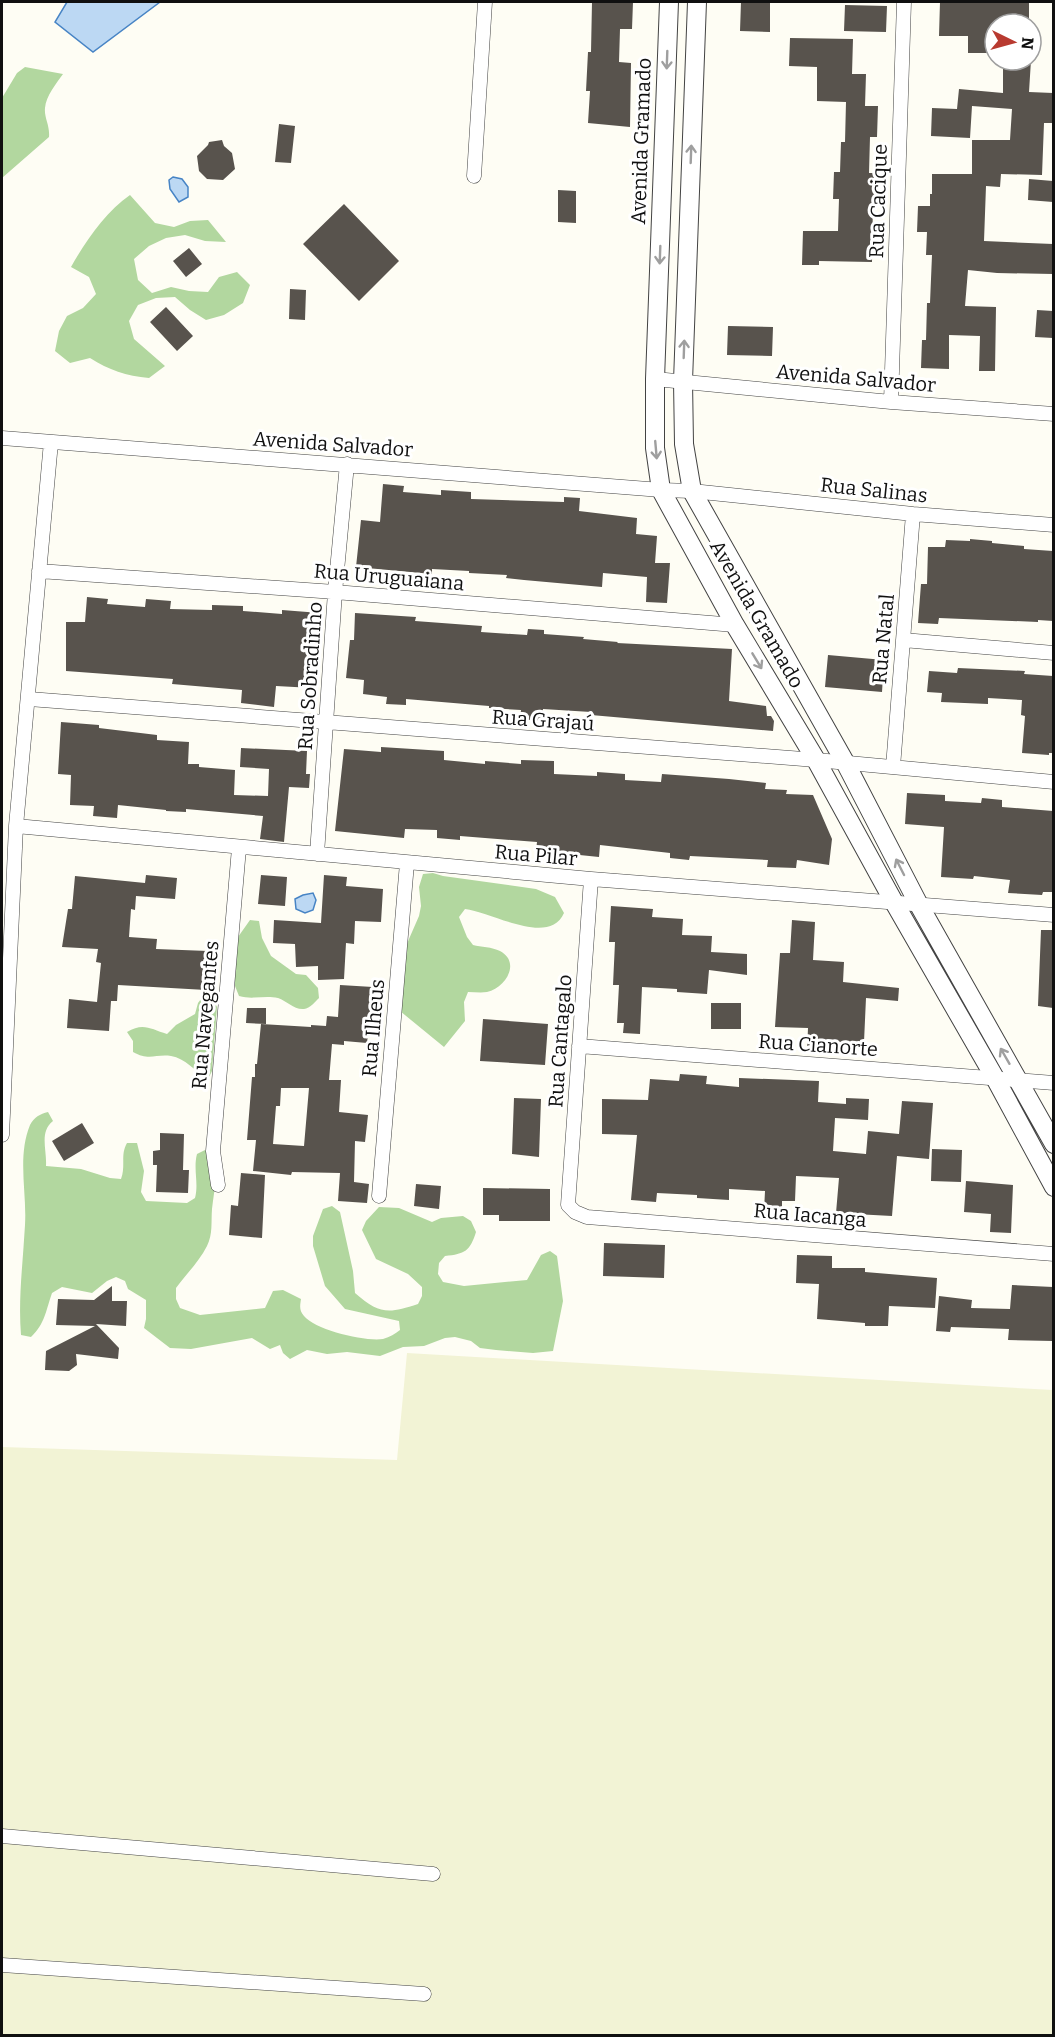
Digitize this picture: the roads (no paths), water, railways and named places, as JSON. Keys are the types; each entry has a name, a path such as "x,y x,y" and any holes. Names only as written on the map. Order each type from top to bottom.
{"street":[{"path":"474,176 485,2"},
{"name":"Avenida Gramado","path":"669,2 655,379 655,448 661,490 735,626 816,760 995,1078 1053,1187"},
{"name":"Avenida Gramado","path":"697,2 683,381 684,444 692,491 846,764 919,905 1053,1144"},
{"name":"Rua Cacique","path":"891,402 904,2"},
{"name":"Avenida Salvador","path":"655,379 891,402 1053,414"},
{"name":"Avenida Salvador","path":"2,438 692,491"},
{"path":"2,1135 7,893 29,699 51,442"},
{"name":"Rua Sobradinho","path":"317,854 335,592 347,464"},
{"name":"Rua Salinas","path":"692,491 913,514 1053,525"},
{"name":"Rua Natal","path":"893,767 913,514"},
{"name":"Rua Uruguaiana","path":"39,571 335,592 735,626"},
{"path":"903,640 1053,654"},
{"name":"Rua Grajaú","path":"29,699 816,760 1053,782"},
{"name":"Rua Pilar","path":"16,826 591,879 1053,915"},
{"name":"Rua Navegantes","path":"218,1185 213,1150 239,848"},
{"name":"Rua Ilheus","path":"379,1196 406,863"},
{"name":"Rua Cantagalo","path":"568,1205 591,879"},
{"name":"Rua Cianorte","path":"579,1046 1053,1083"},
{"name":"Rua Iacanga","path":"568,1205 587,1217 1053,1254"},
{"path":"2,1836 433,1874"},
{"path":"2,1965 424,1994"}],"water":[{"path":"67,2 160,2 93,52 55,22"},
{"path":"173,177 182,179 188,187 188,197 179,202 170,189 169,180"},
{"path":"313,893 316,900 313,910 305,913 296,909 295,899"}]}
